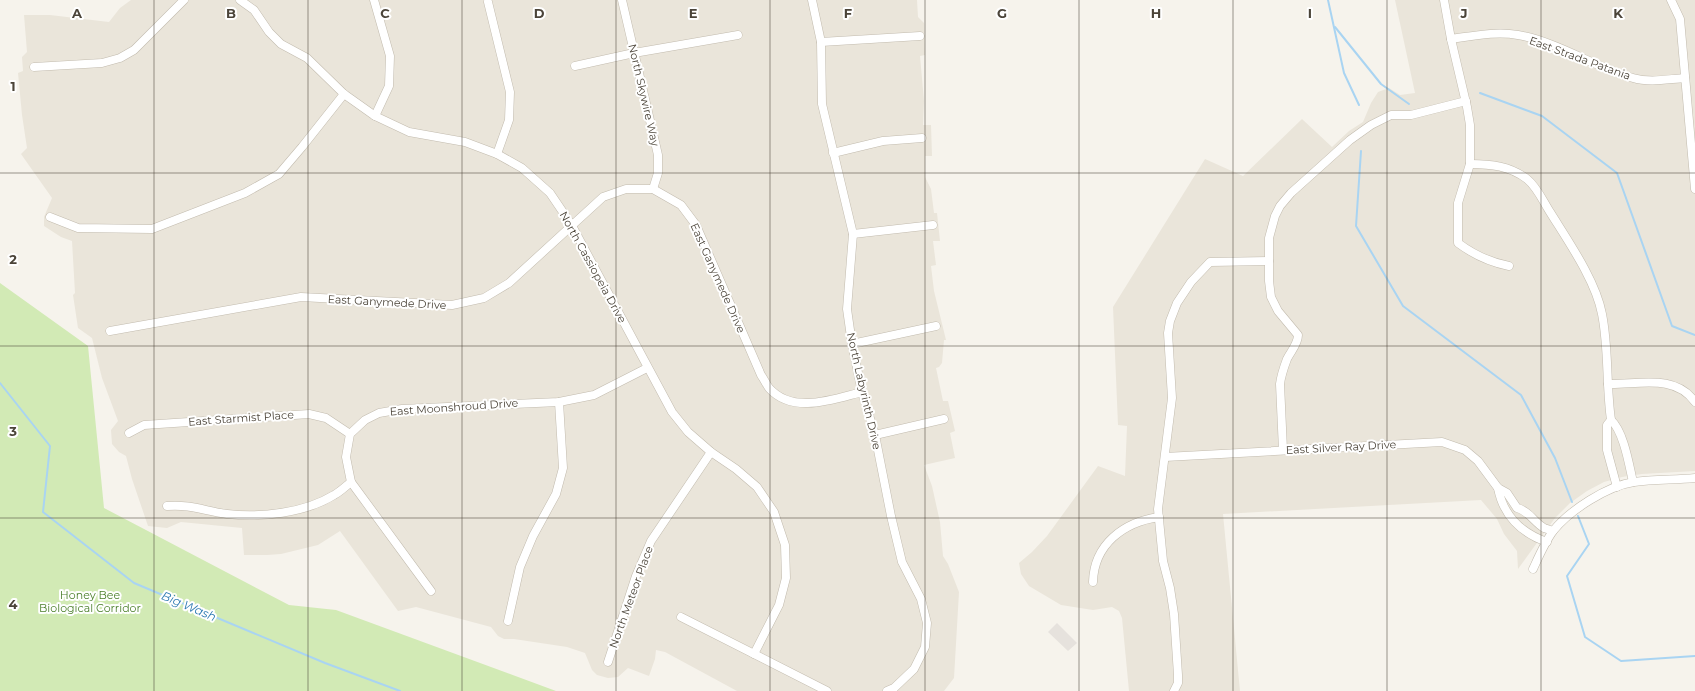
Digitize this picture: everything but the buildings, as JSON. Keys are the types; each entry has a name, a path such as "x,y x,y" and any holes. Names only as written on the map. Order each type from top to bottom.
{"street":[{"path":"34,67 102,63 120,58 134,50 184,0"},
{"name":"North Cassiopeia Drive","path":"240,0 254,10 269,32 281,44 307,58 344,94 375,116 410,132 465,142 497,154 522,168 550,193 571,224 672,412 688,432 711,452 736,469 757,487 774,512 785,545 786,578 779,605 754,654"},
{"path":"374,0 390,56 389,86 375,116"},
{"name":"North Skywire Way","path":"622,0 658,154 658,173 653,189"},
{"name":"North Labyrinth Drive","path":"812,0 822,42 822,104 853,234 847,309 852,344 862,392 875,435 890,516 902,562 921,599 927,623 925,647 914,669 894,688 887,691"},
{"path":"1444,0 1470,125 1470,164 1458,204 1458,243 1474,254 1493,263 1509,266"},
{"path":"1671,0 1680,19 1695,189"},
{"path":"488,2 510,92 509,120 497,154"},
{"name":"East Strada Patania","path":"1451,39 1496,33 1518,35 1634,78 1651,81 1685,78"},
{"path":"575,66 634,53 738,35"},
{"path":"822,42 920,36"},
{"path":"50,217 78,228 152,229 245,193 279,174 344,94"},
{"path":"1284,450 1280,384 1281,376 1287,360 1298,339 1298,335 1278,311 1271,297 1269,261 1271,228 1280,206 1291,193 1350,140 1371,125 1391,115 1411,115 1466,101"},
{"path":"833,153 883,141 922,138"},
{"path":"1470,164 1491,164 1503,166 1528,180 1540,196 1592,286 1600,306 1606,335 1611,420 1608,425 1607,450 1617,487"},
{"name":"East Ganymede Drive","path":"110,331 301,297 452,305 484,298 509,283 571,224 603,197 626,189 653,189 681,205 696,225 761,375 770,389 782,398 800,404 820,402 862,392"},
{"path":"853,234 933,225"},
{"path":"1174,691 1178,683 1178,675 1174,614 1170,588 1163,561 1159,517 1159,496 1172,398 1168,333 1170,320 1177,302 1191,282 1210,262 1269,261"},
{"path":"852,344 936,326"},
{"name":"East Moonshroud Drive","path":"350,434 365,420 379,412 402,409 558,402 594,395 647,368"},
{"path":"1608,384 1662,382 1679,388 1695,402"},
{"path":"508,620 520,567 533,536 556,494 563,468 558,402"},
{"name":"East Starmist Place","path":"129,433 144,425 309,414 326,418 350,434"},
{"path":"875,435 944,419"},
{"path":"1611,420 1616,425 1625,449 1633,482"},
{"path":"350,434 346,457 351,482 431,591"},
{"name":"East Silver Ray Drive","path":"1165,457 1442,442 1466,450 1478,461 1498,488 1507,494 1517,508 1522,509 1543,527 1553,531"},
{"name":"North Meteor Place","path":"608,662 636,576 651,541 711,452"},
{"path":"1533,569 1553,531 1582,505 1617,487 1633,482 1695,478"},
{"path":"167,506 181,505 226,514 251,516 284,513 315,504 334,495 351,482"},
{"name":"East Silver Ray Drive","path":"1498,488 1500,497 1513,522 1536,538 1547,542"},
{"path":"1093,582 1096,562 1105,546 1115,535 1143,519 1159,517"},
{"path":"680,617 827,691"}],"shaded area":[{"path":"131,0 917,0 918,17 924,23 925,55 920,56 924,101 923,125 931,125 932,156 925,156 925,177 931,189 934,213 937,213 940,241 933,241 936,265 931,266 934,291 946,340 944,340 942,363 936,368 943,401 948,401 955,431 950,433 955,458 924,465 932,486 940,522 943,556 948,564 959,592 954,678 944,691 737,691 665,652 656,650 655,659 649,676 628,668 618,677 608,678 597,675 592,670 585,653 567,647 514,639 504,639 498,636 491,627 416,607 398,611 340,531 318,545 281,554 244,555 242,528 181,522 167,528 148,526 126,456 119,452 112,444 111,430 118,421 102,378 92,338 78,328 73,295 75,293 72,241 61,237 44,226 44,217 52,198 21,154 27,148 18,73 23,71 22,57 27,52 24,15 50,15 109,22 120,8"},
{"path":"1395,0 1695,0 1695,471 1642,474 1622,477 1604,482 1587,491 1570,503 1555,518 1518,569 1517,551 1504,534 1497,519 1481,500 1223,514 1240,691 1129,691 1122,618 1119,611 1112,607 1093,610 1061,605 1029,586 1021,574 1019,563 1047,536 1098,466 1125,476 1127,426 1118,425 1113,307 1205,159 1243,176 1302,119 1332,147 1349,131 1363,122 1371,103 1378,92 1389,88 1400,95 1415,93"},
{"path":"1057,623 1077,643 1068,651 1048,632"}],"green space":[{"name":"Honey Bee Biological Corridor","path":"0,283 88,346 104,508 289,605 336,610 556,691 0,691"}],"waterway":[{"path":"1328,0 1344,73 1359,105"},
{"path":"1335,27 1381,84 1409,104"},
{"path":"1480,93 1542,116 1617,173 1672,326 1695,335"},
{"path":"1361,151 1356,226 1403,306 1521,395 1555,458 1572,502"},
{"name":"Big Wash","path":"0,383 50,446 43,512 134,583 325,663 400,691"},
{"path":"1578,516 1589,544 1567,576 1585,637 1621,661 1695,656"}]}
